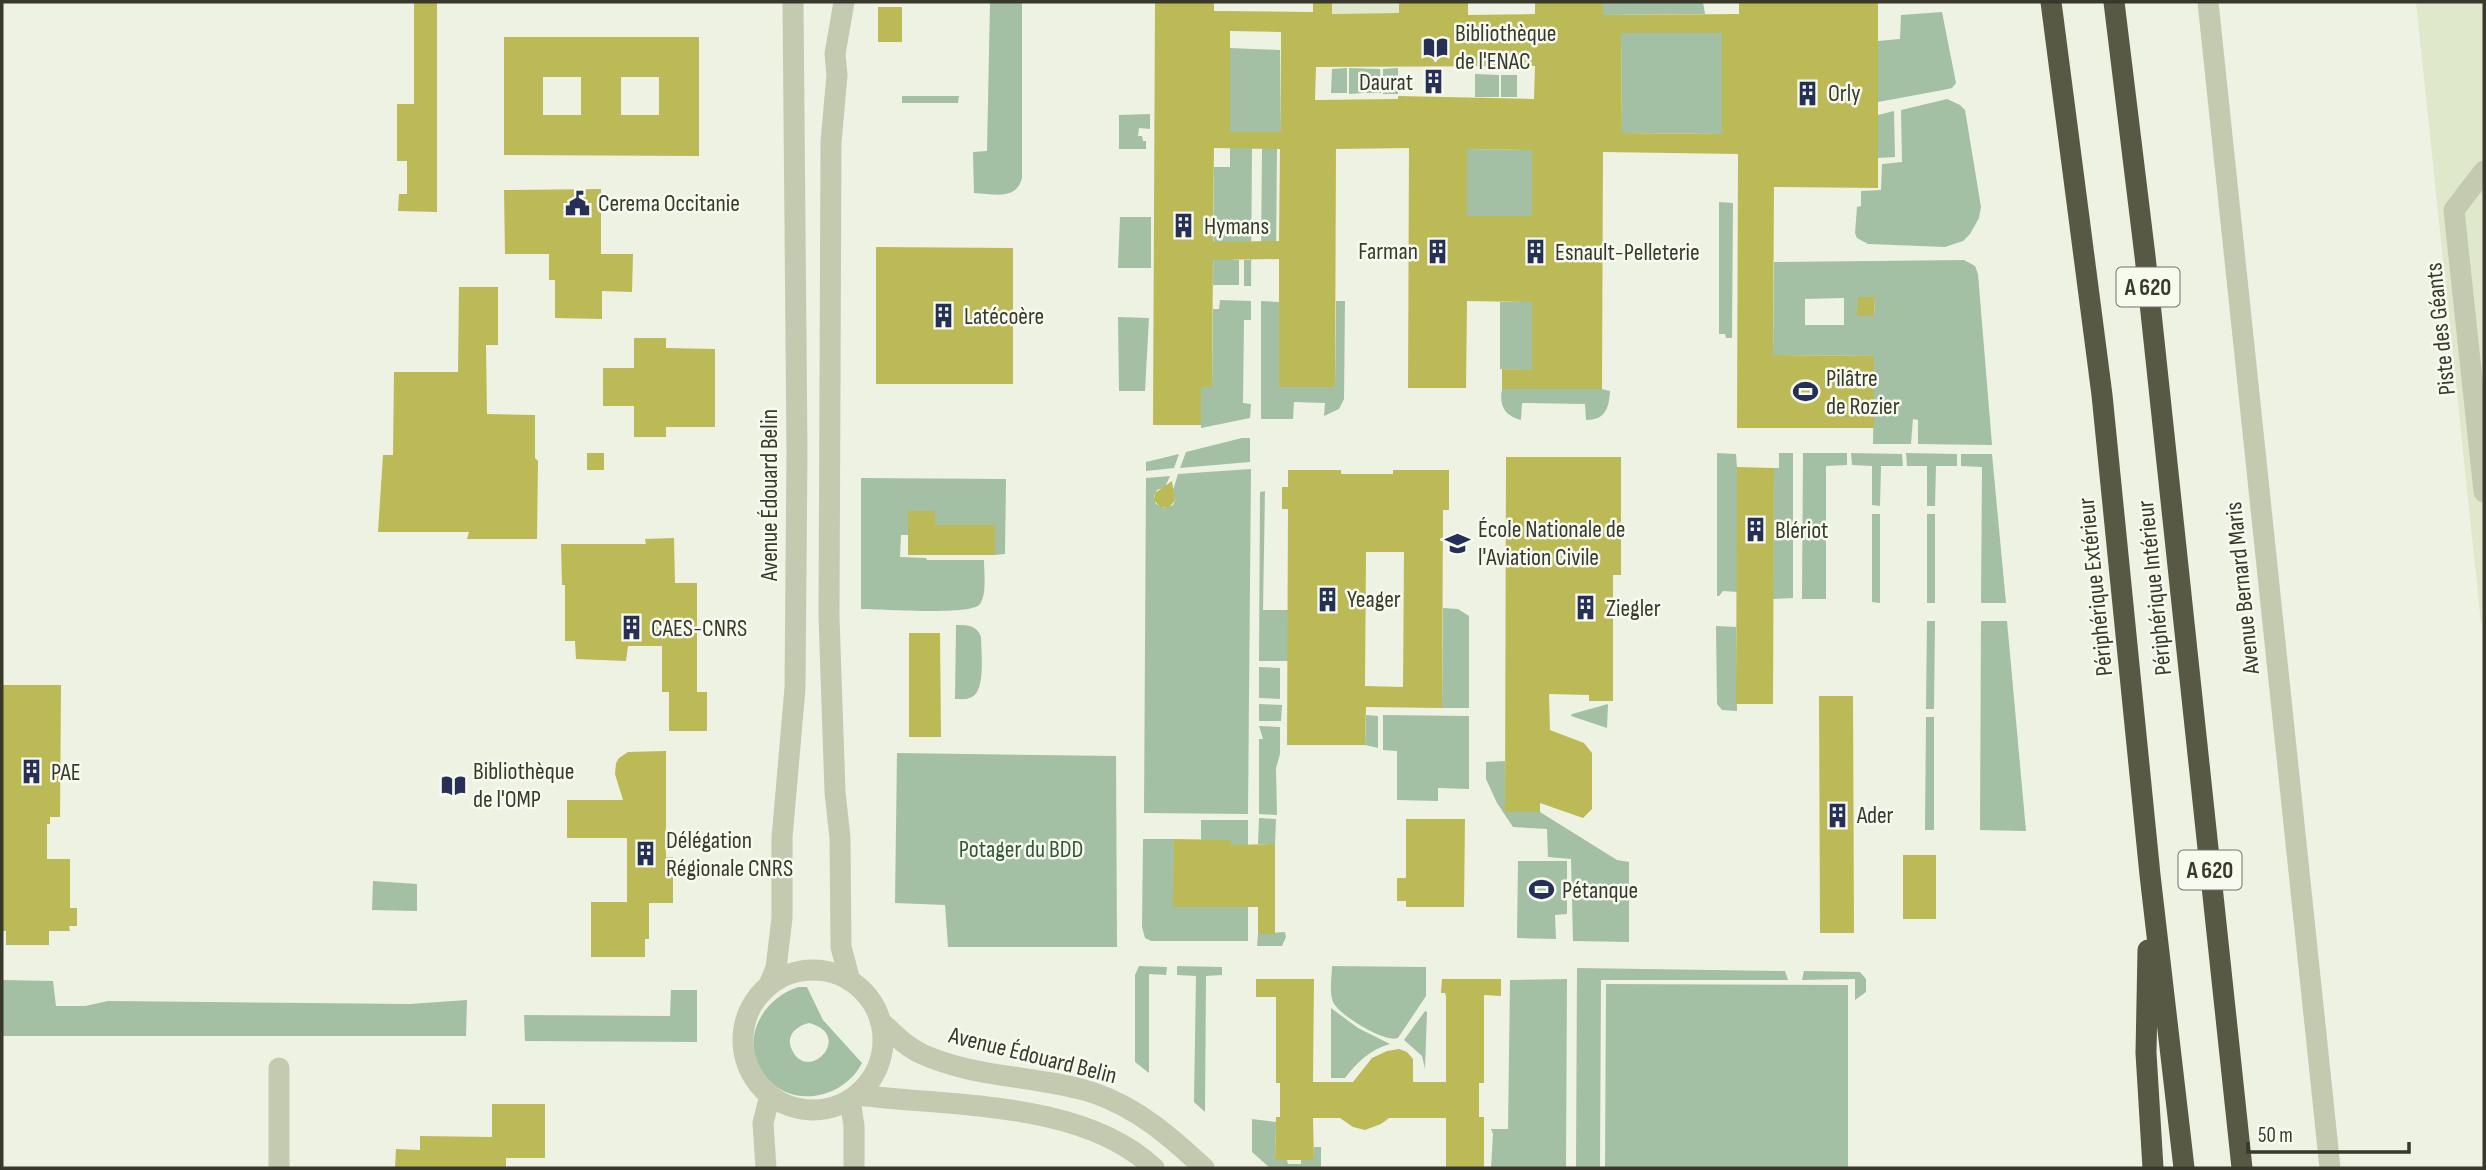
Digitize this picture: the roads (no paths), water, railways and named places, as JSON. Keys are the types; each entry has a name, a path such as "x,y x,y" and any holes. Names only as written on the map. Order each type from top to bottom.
{"highway":[{"name":"Périphérique Extérieur","path":"2050,2 2103,408 2150,875 2184,1168"},
{"name":"Périphérique Intérieur","path":"2114,2 2145,256 2242,1168"},
{"path":"2150,875 2146,1053 2152,1168"}],"street":[{"name":"Avenue Édouard Belin","path":"769,985 776,968 782,918 782,838 795,688 797,452 793,2"},
{"path":"844,2 835,54 837,75 831,142 830,617 835,792 840,838 841,947 850,981"},
{"name":"Avenue Bernard Maris","path":"2208,2 2330,1168"},
{"name":"Piste des Géants","path":"2484,171 2454,210 2484,492"},
{"path":"799,971 834,973 850,981 863,991 874,1005 880,1021 883,1041 875,1073 854,1097 830,1108 809,1110 788,1106 769,1095 748,1066 744,1048 748,1013 757,998 769,985 783,976 799,971"},
{"name":"Avenue Édouard Belin","path":"880,1021 922,1054 992,1074 1073,1087 1119,1104 1140,1115 1204,1168"},
{"path":"279,1068 279,1168"},
{"path":"766,1168 763,1123 769,1095"},
{"path":"854,1097 854,1168"},
{"path":"854,1097 984,1107 1065,1121 1110,1137 1154,1168"}],"place":[{"name":"Bibliothèque de l'ENAC","path":"1435,47"},
{"name":"Daurat","path":"1433,82"},
{"name":"Orly","path":"1808,93"},
{"name":"Cerema Occitanie","path":"578,203"},
{"name":"Hymans","path":"1184,226"},
{"name":"Farman","path":"1438,251"},
{"name":"Esnault-Pelleterie","path":"1535,252"},
{"name":"Latécoère","path":"944,316"},
{"name":"Pilâtre de Rozier","path":"1806,392"},
{"name":"Blériot","path":"1755,530"},
{"name":"École Nationale de l'Aviation Civile","path":"1458,543"},
{"name":"Yeager","path":"1327,599"},
{"name":"Ziegler","path":"1586,608"},
{"name":"CAES-CNRS","path":"631,628"},
{"name":"PAE","path":"31,772"},
{"name":"Bibliothèque de l'OMP","path":"453,785"},
{"name":"Ader","path":"1837,815"},
{"name":"Délégation Régionale CNRS","path":"646,854"},
{"name":"Pétanque","path":"1542,890"}],"park label":[{"name":"Potager du BDD","path":"1021,849"}]}
